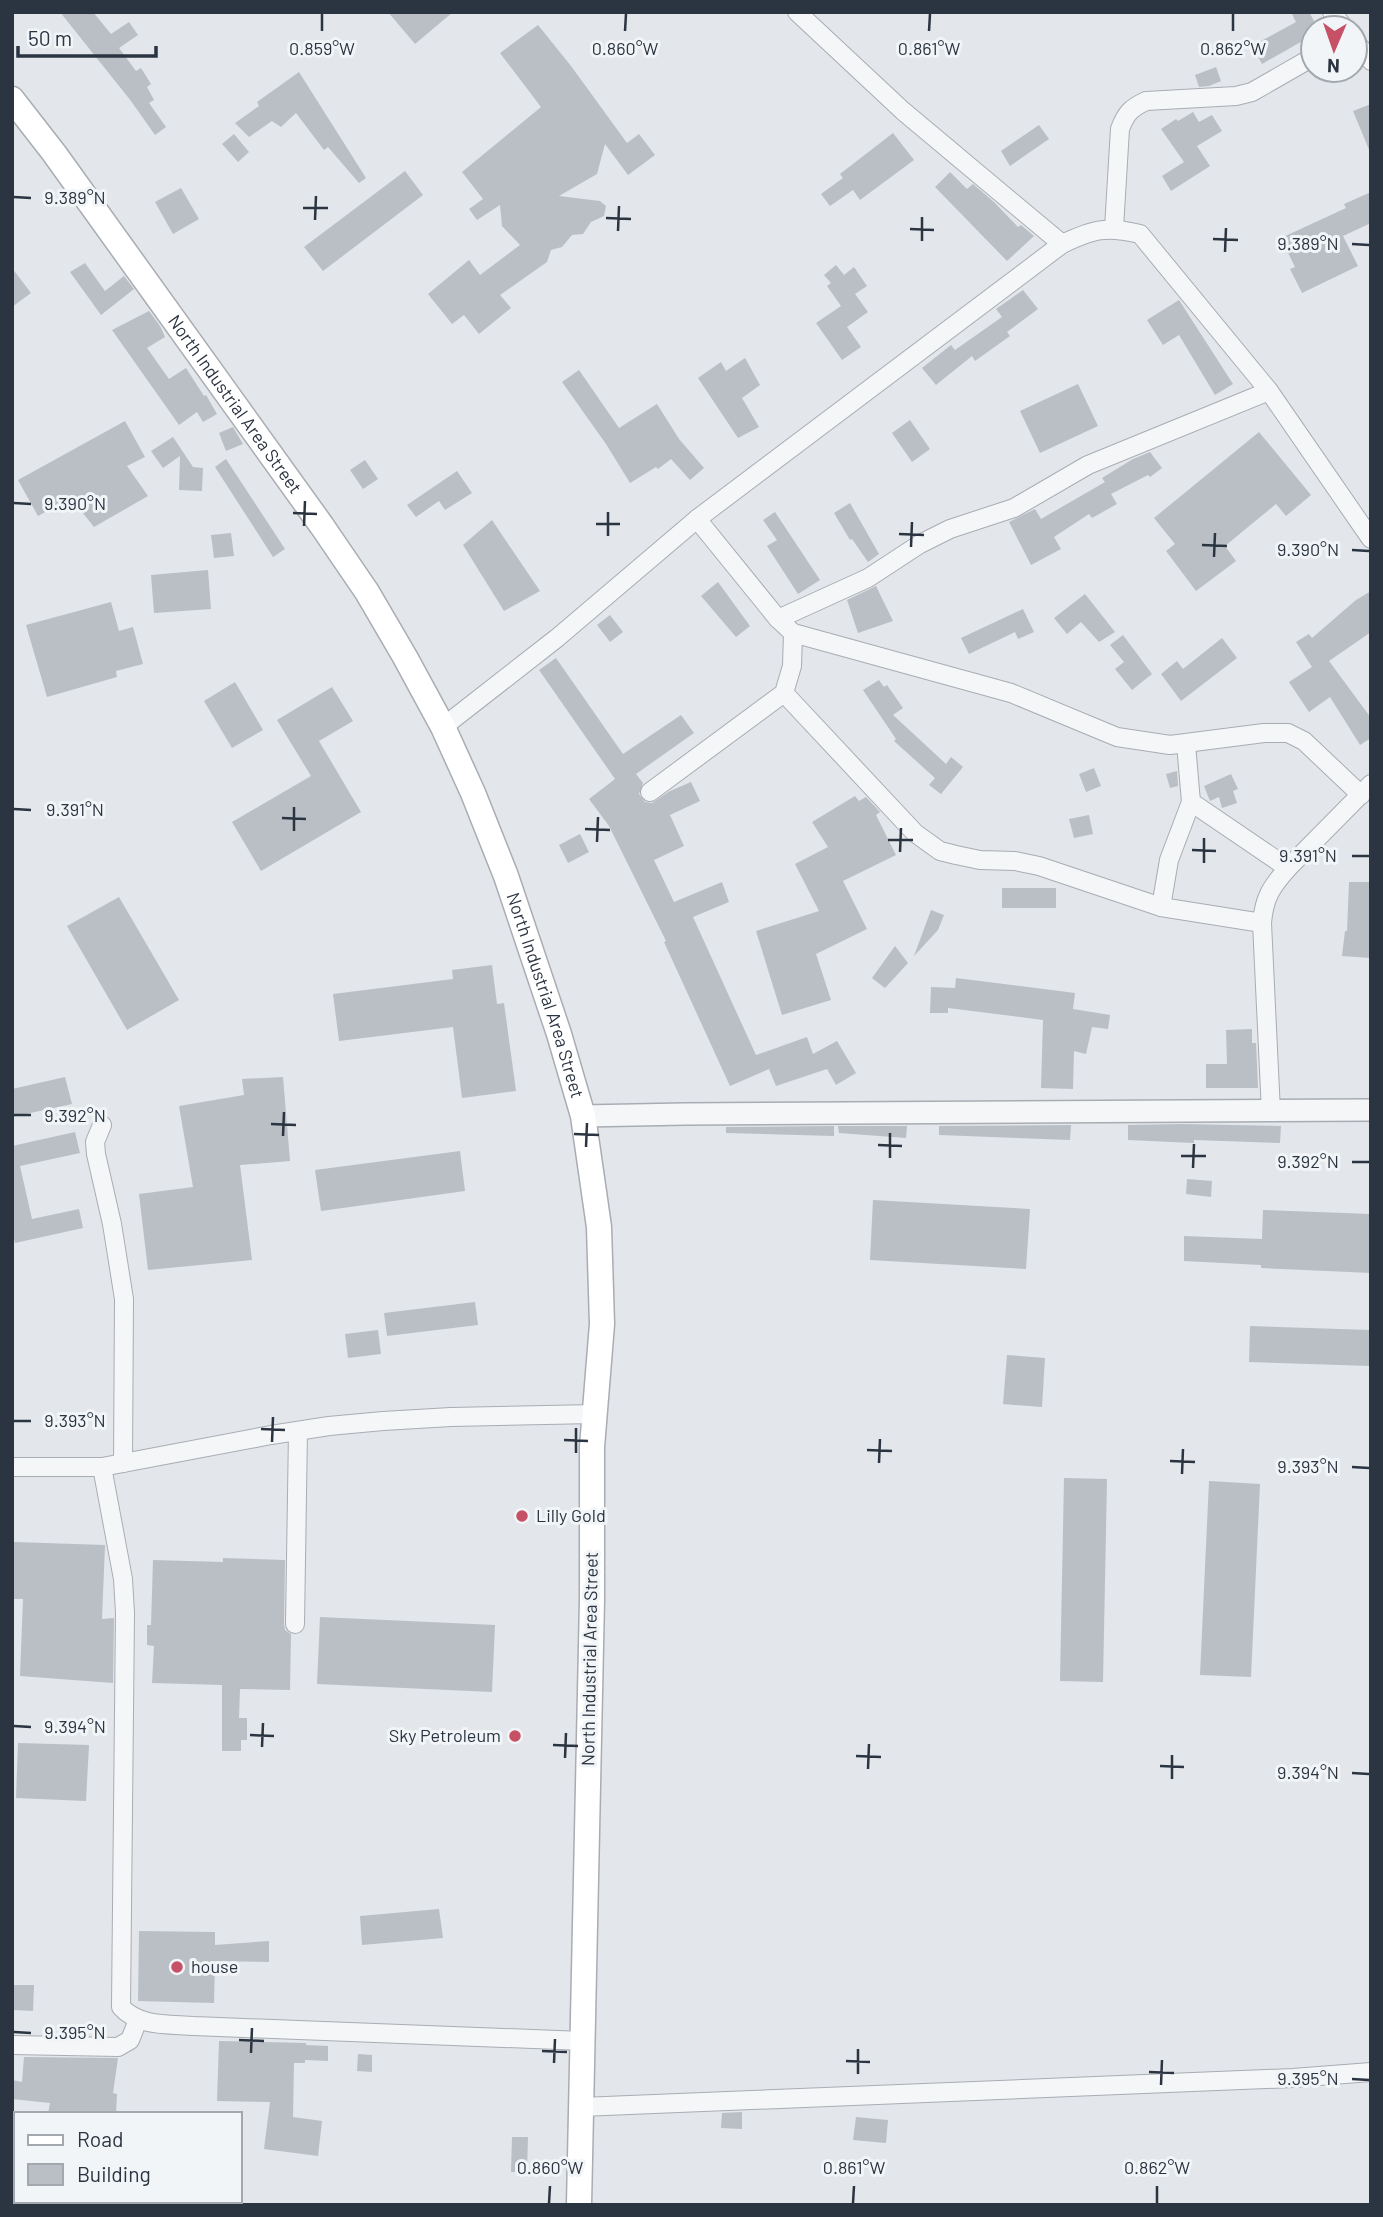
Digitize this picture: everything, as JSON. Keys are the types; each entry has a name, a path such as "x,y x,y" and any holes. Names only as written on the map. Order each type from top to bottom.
{"main road":[{"name":"North Industrial Area Street","path":"12,99 54,153 322,526 367,592 405,657 443,727 506,876 555,1021 583,1116 599,1227 602,1324 592,1447 592,1613 579,2205"}],"street":[{"path":"797,12 903,111 1062,244"},
{"path":"1114,228 1120,129 1126,113 1146,101 1236,96 1252,92 1299,65"},
{"path":"443,727 557,638 697,519 1062,244 1089,232 1114,228 1140,234 1269,391 1371,539"},
{"path":"778,619 868,578 920,544 950,529 1014,509 1087,465 1269,391"},
{"path":"697,519 778,619 793,633 1011,693 1117,737 1170,746 1264,733 1288,733 1304,741 1366,790 1287,868 1275,882 1264,903 1262,923 1271,1112"},
{"path":"650,792 784,694 792,666 793,633"},
{"path":"784,694 915,834 940,850 981,860 1015,861 1040,866 1161,907 1262,923"},
{"path":"1161,907 1169,860 1191,802 1186,744"},
{"path":"1191,802 1287,868"},
{"path":"583,1116 1371,1111"},
{"path":"102,1125 95,1142 96,1154 112,1224 124,1299 123,1463"},
{"path":"12,1467 102,1467 329,1426 437,1418 596,1414"},
{"path":"295,1624 298,1431"},
{"path":"102,1467 123,1579 125,1613 120,2003 127,2014 138,2020 194,2026 583,2041"},
{"path":"12,2045 118,2048 130,2040 138,2020"},
{"path":"581,2107 1371,2072"}],"building":[{"path":"60,12 93,12 111,34 129,22 138,35 119,48 136,71 141,68 151,84 147,87 154,100 149,103 166,127 155,135"},
{"path":"388,12 453,12 415,44"},
{"path":"1291,12 1309,12 1310,14 1299,14 1299,43 1262,64 1252,46 1296,22"},
{"path":"538,25 627,143 639,134 655,155 628,175 605,144 597,174 559,196 600,201 606,206 604,216 591,222 583,234 572,235 562,247 551,250 547,262 500,295 511,308 479,334 464,315 452,324 428,294 469,260 480,275 520,245 502,226 500,205 477,220 469,209 483,199 462,172 541,107 500,53"},
{"path":"1216,67 1221,81 1199,87 1195,75"},
{"path":"299,72 366,178 359,183 328,147 324,150 296,113 281,127 272,121 249,137 235,123 259,106 257,102"},
{"path":"1371,104 1371,152 1370,152 1353,111"},
{"path":"1193,112 1199,122 1212,115 1222,131 1197,146 1210,166 1171,191 1162,176 1184,162 1161,129"},
{"path":"1039,125 1049,139 1010,166 1001,151"},
{"path":"893,133 914,160 860,200 853,190 830,206 821,194 843,178 840,174"},
{"path":"234,134 249,152 238,162 222,144"},
{"path":"405,171 423,195 323,271 304,247"},
{"path":"950,172 967,189 973,184 1018,227 1021,225 1034,236 1007,261 935,187"},
{"path":"181,188 199,219 173,234 155,202"},
{"path":"1371,192 1371,223 1343,236 1358,266 1302,293 1290,269 1295,267 1281,238 1346,208 1344,204"},
{"path":"85,263 105,291 124,276 134,289 101,315 70,272"},
{"path":"836,265 844,275 854,267 867,286 855,294 868,312 847,327 861,347 842,360 816,323 841,306 827,286 831,283 824,275"},
{"path":"12,268 31,293 12,307"},
{"path":"1023,290 1038,309 1007,332 1010,336 975,361 972,356 936,385 922,368 951,345 955,350 1002,317 996,309"},
{"path":"1179,300 1233,384 1215,395 1179,335 1163,345 1147,320"},
{"path":"149,311 165,337 147,348 169,379 186,368 217,414 203,422 197,412 179,425 112,330"},
{"path":"745,358 760,385 742,398 759,427 738,438 698,378 721,362 726,371"},
{"path":"579,370 619,428 657,404 679,439 704,468 690,480 671,459 630,483 562,382"},
{"path":"1078,384 1098,426 1040,453 1020,411"},
{"path":"910,420 930,449 912,462 892,433"},
{"path":"125,421 145,457 127,466 148,496 94,527 71,498 38,516 18,480"},
{"path":"233,427 243,444 226,451 219,433"},
{"path":"1259,432 1311,495 1286,516 1276,504 1225,546 1236,561 1196,591 1166,551 1175,544 1154,518"},
{"path":"173,437 193,467 203,468 202,491 179,490 180,456 163,468 151,451"},
{"path":"1150,452 1162,468 1150,477 1148,475 1111,494 1117,504 1092,518 1089,514 1054,537 1061,549 1031,565 1009,522 1035,509 1041,519 1105,482 1102,478"},
{"path":"226,459 285,549 273,557 215,467"},
{"path":"365,460 378,479 363,489 350,470"},
{"path":"457,471 472,493 445,510 439,501 416,517 407,505"},
{"path":"850,503 879,554 868,562 852,539 850,540 834,513"},
{"path":"775,512 820,580 798,594 767,546 777,540 763,520"},
{"path":"492,520 540,591 504,611 463,545"},
{"path":"231,533 234,556 214,558 211,535"},
{"path":"208,570 211,609 154,613 151,575"},
{"path":"718,582 750,626 736,637 701,596"},
{"path":"876,586 893,621 858,633 847,600"},
{"path":"1371,591 1371,632 1329,661 1371,718 1371,738 1360,745 1330,697 1309,712 1289,682 1312,667 1296,642 1309,634 1312,638 1356,600"},
{"path":"1085,594 1115,632 1099,642 1081,622 1067,634 1054,618"},
{"path":"111,602 119,631 133,627 143,664 116,671 117,677 47,697 26,625"},
{"path":"1023,609 1034,632 1018,639 1015,632 969,654 961,638"},
{"path":"610,615 623,632 610,642 597,625"},
{"path":"1123,635 1152,674 1132,690 1115,669 1124,662 1110,645"},
{"path":"1222,638 1237,658 1181,701 1161,674 1177,661 1183,669"},
{"path":"556,658 623,754 681,715 694,733 636,774 643,783 639,794 645,802 652,803 691,782 700,801 670,815 684,846 654,860 674,902 722,882 729,902 693,917 756,1055 807,1037 813,1054 837,1041 856,1073 836,1085 827,1069 776,1086 769,1069 730,1086 664,942 666,941 609,826 589,799 615,779 539,670"},
{"path":"879,680 884,687 887,685 903,708 893,715 946,764 951,757 963,767 941,794 929,785 935,778 894,741 896,739 863,690"},
{"path":"235,682 263,730 232,748 204,701"},
{"path":"332,687 353,721 319,741 361,812 261,871 232,822 311,776 277,720"},
{"path":"1094,768 1101,786 1086,792 1079,774"},
{"path":"1177,771 1178,786 1170,788 1166,774"},
{"path":"1231,774 1238,789 1233,791 1237,803 1222,808 1219,797 1210,801 1204,786"},
{"path":"855,796 859,801 866,797 880,812 876,815 896,855 843,881 867,929 816,954 831,1000 782,1015 756,931 819,911 795,864 828,847 812,822"},
{"path":"1089,815 1093,834 1074,838 1069,819"},
{"path":"580,834 589,852 568,863 559,845"},
{"path":"1349,882 1371,882 1371,958 1342,956 1347,931"},
{"path":"1002,888 1056,888 1056,908 1002,908"},
{"path":"119,897 179,1000 127,1030 67,926"},
{"path":"931,910 944,915 938,930 914,956"},
{"path":"895,946 908,963 885,988 872,978"},
{"path":"492,965 497,1004 504,1003 516,1091 462,1098 453,1027 339,1041 333,994 453,979 452,970"},
{"path":"956,978 1075,993 1073,1009 1110,1015 1108,1029 1092,1027 1086,1054 1074,1051 1073,1089 1041,1088 1043,1020 948,1008 948,1013 930,1013 931,987 955,988"},
{"path":"1252,1029 1252,1043 1256,1043 1258,1088 1206,1088 1206,1064 1227,1064 1226,1030"},
{"path":"65,1077 72,1104 12,1117 12,1089"},
{"path":"283,1077 290,1161 240,1165 252,1260 148,1270 139,1194 193,1187 179,1106 244,1095 242,1079"},
{"path":"1071,1125 1070,1140 939,1135 939,1126"},
{"path":"1128,1125 1281,1126 1280,1143 1128,1140"},
{"path":"834,1126 834,1136 726,1133 726,1127"},
{"path":"838,1126 907,1126 906,1138 839,1133"},
{"path":"75,1132 80,1153 20,1166 32,1219 79,1209 83,1228 15,1243 12,1229 12,1146"},
{"path":"460,1151 465,1191 321,1211 315,1170"},
{"path":"1187,1179 1212,1181 1211,1197 1186,1194"},
{"path":"873,1200 1030,1209 1026,1269 870,1260"},
{"path":"1263,1210 1371,1214 1371,1273 1184,1261 1184,1236 1262,1239"},
{"path":"475,1302 478,1325 387,1336 384,1313"},
{"path":"1250,1326 1371,1330 1371,1366 1249,1362"},
{"path":"378,1330 381,1354 348,1358 345,1334"},
{"path":"1007,1355 1045,1358 1042,1407 1003,1404"},
{"path":"1064,1478 1107,1479 1103,1682 1060,1681"},
{"path":"1209,1481 1260,1484 1251,1677 1200,1675"},
{"path":"14,1542 105,1545 102,1619 114,1618 113,1683 20,1676 23,1599 12,1599"},
{"path":"223,1558 285,1560 284,1624 285,1630 291,1634 290,1690 240,1689 239,1718 247,1718 247,1740 241,1740 241,1751 222,1751 222,1685 152,1683 154,1646 147,1645 147,1625 151,1625 153,1560 223,1562"},
{"path":"320,1617 495,1625 492,1692 317,1684"},
{"path":"18,1743 89,1745 86,1801 16,1798"},
{"path":"439,1909 443,1938 362,1945 360,1916"},
{"name":"house","path":"139,1931 215,1932 215,1945 269,1941 269,1962 215,1961 214,2003 138,2001"},
{"path":"13,1985 34,1985 33,2011 13,2010"},
{"path":"219,2041 328,2046 328,2061 305,2060 305,2063 294,2063 293,2117 322,2121 318,2156 264,2149 270,2102 217,2101"},
{"path":"358,2054 372,2055 372,2072 357,2071"},
{"path":"24,2057 118,2058 113,2093 117,2094 116,2112 48,2112 50,2103 12,2099 12,2080 22,2082"},
{"path":"742,2112 742,2129 721,2128 722,2113"},
{"path":"856,2117 888,2120 886,2143 853,2140"},
{"path":"512,2137 528,2137 527,2172 511,2172"}],"place":[{"name":"Lilly Gold","path":"522,1516"},
{"name":"Sky Petroleum","path":"515,1736"},
{"name":"house","path":"177,1967"}]}
